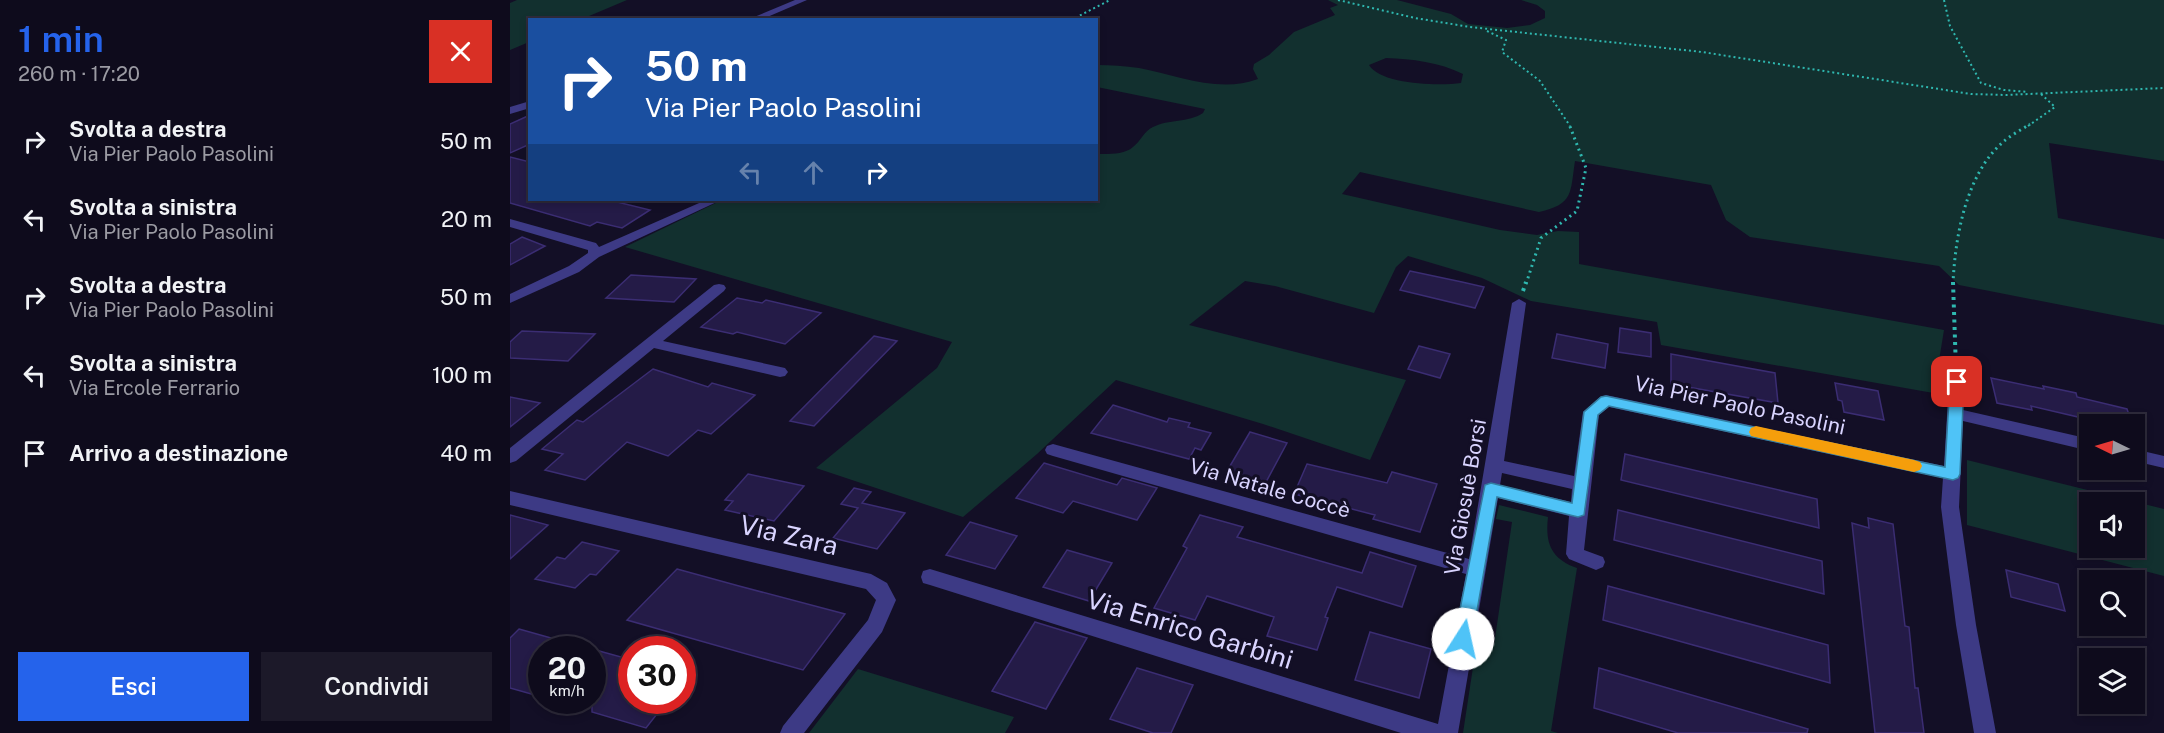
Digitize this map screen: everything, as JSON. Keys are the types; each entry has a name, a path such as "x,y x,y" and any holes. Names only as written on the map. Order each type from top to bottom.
{"street":[{"path":"756,18 803,0"},
{"path":"510,111 528,105"},
{"path":"510,299 574,269 594,254 713,201"},
{"path":"510,223 591,246 594,254"},
{"path":"510,457 719,288"},
{"name":"Via Giosuè Borsi","path":"1447,733 1491,489 1519,303"},
{"path":"652,343 780,372"},
{"path":"1957,382 1950,507 1966,625 1985,733"},
{"name":"Via Pier Paolo Pasolini","path":"1596,562 1575,554 1581,484 1591,412 1606,401 1953,474"},
{"path":"1957,414 2079,442"},
{"name":"Via Natale Coccè","path":"1053,450 1475,569"},
{"path":"2145,458 2164,462"},
{"path":"1495,465 1581,484"},
{"path":"1491,489 1578,511"},
{"name":"Via Zara","path":"510,498 871,582 880,589 886,600 875,627 791,733"},
{"name":"Via Enrico Garbini","path":"930,578 1435,733"}],"path":[{"path":"1075,18 1110,0"},
{"path":"1338,0 1415,18 1484,29 1702,52 1971,94 2040,94 2164,88"},
{"path":"1944,0 1950,26 1981,83 2004,90 2040,94 2055,107 2042,119 2000,144 1975,182 1956,233 1952,285 1957,382"},
{"path":"1484,29 1506,40 1502,52 1540,81 1572,129 1586,168 1576,211 1541,238 1519,303"}],"green space":[{"path":"517,0 627,0 584,18 528,18 528,42 510,50 510,3"},
{"path":"1328,0 1397,0 1451,14 1468,24 1507,28 1530,25 1545,18 1545,11 1537,5 1521,0 2164,0 2164,161 2049,143 2058,218 2164,239 2164,325 1959,285 1939,266 1750,237 1726,220 1711,185 1575,161 1571,189 1564,201 1539,212 1360,172 1342,194 1500,230 1537,235 1558,231 1579,232 1579,264 1944,330 1937,373 1939,394 1661,345 1657,322 1531,301 1482,278 1408,256 1396,267 1374,313 1275,286 1245,281 1189,325 1406,380 1370,460 1263,424 1116,380 1037,454 963,517 816,468 937,368 952,342 625,247 720,201 1098,201 1098,154 1116,154 1129,150 1153,127 1197,116 1205,109 1098,87 1098,65 1139,68 1213,84 1243,83 1258,79 1253,69 1254,64 1269,55 1294,32 1335,15 1330,8 1338,5","holes":["1386,58 1425,62 1463,74 1461,83 1412,83 1385,77 1369,65"]},
{"path":"1967,460 2096,492 2079,492 2079,554 1967,525"},
{"path":"2145,504 2164,509 2164,576 2094,558 2145,558"},
{"path":"1499,505 1548,517 1548,535 1552,549 1561,560 1577,568 1551,731 1558,733 1463,733 1477,641 1494,645 1512,522 1496,519"},
{"path":"858,669 1014,717 1005,733 809,733"}],"building":[{"path":"528,116 528,145 510,153 510,124"},
{"path":"510,157 528,162 528,201 613,201 650,210 622,228 597,222 590,226 510,203"},
{"path":"522,237 545,246 510,265 510,244"},
{"path":"1410,271 1484,287 1475,308 1400,290"},
{"path":"631,275 696,279 674,302 606,298"},
{"path":"737,298 762,303 766,300 821,313 785,344 737,332 733,334 701,327"},
{"path":"1620,328 1651,333 1651,357 1618,352"},
{"path":"522,331 595,334 568,361 510,358 510,342"},
{"path":"1557,334 1608,344 1605,368 1552,358"},
{"path":"874,336 897,341 814,426 790,421"},
{"path":"1419,346 1450,354 1440,378 1408,369"},
{"path":"1671,354 1775,373 1778,403 1671,384"},
{"path":"653,369 708,387 712,383 755,395 711,434 698,430 668,456 627,442 585,480 545,470 563,454 542,449 577,420 583,422"},
{"path":"1991,378 2076,393 2077,397 2127,409 2129,414 2079,414 2079,417 2031,406 2032,410 1997,403"},
{"path":"1835,383 1878,391 1884,420 1844,412 1842,401 1838,400"},
{"path":"510,397 540,403 510,427"},
{"path":"1113,405 1167,422 1169,418 1190,423 1188,427 1211,433 1201,450 1195,448 1189,459 1091,433"},
{"path":"1250,432 1287,443 1266,482 1227,471"},
{"path":"1625,454 1817,499 1819,528 1621,480"},
{"path":"1044,463 1117,485 1122,478 1157,488 1137,520 1073,501 1063,513 1016,498"},
{"path":"1307,464 1387,483 1392,472 1437,484 1420,532 1373,519 1375,515 1294,494"},
{"path":"748,474 804,486 774,521 725,510 733,501 725,500"},
{"path":"854,488 871,492 862,503 905,513 877,549 833,538 858,508 841,504"},
{"path":"1618,510 1822,561 1824,594 1614,540"},
{"path":"510,515 548,525 510,559"},
{"path":"1200,515 1243,527 1237,537 1362,573 1370,552 1416,566 1402,607 1337,587 1325,617 1328,618 1317,650 1267,636 1274,617 1207,596 1195,620 1154,608 1187,548 1183,546"},
{"path":"1868,518 1893,524 1905,626 1909,627 1915,688 1918,688 1924,733 1875,733 1852,523 1869,528"},
{"path":"970,522 1017,536 995,569 946,555"},
{"path":"582,542 619,551 596,575 590,574 575,588 535,579 557,557 565,559"},
{"path":"1067,550 1112,563 1089,601 1043,587"},
{"path":"677,569 845,614 803,670 696,640 696,636 683,636 627,620"},
{"path":"2006,570 2058,584 2065,611 2011,597"},
{"path":"1608,586 1828,645 1830,683 1603,620"},
{"path":"1035,622 1087,638 1046,709 992,691"},
{"path":"519,629 544,636 528,636 528,693 510,688 510,638"},
{"path":"1370,632 1431,649 1419,698 1355,680"},
{"path":"606,653 618,656 618,714 657,714 646,728 599,714 606,714"},
{"path":"1137,668 1193,685 1171,733 1153,733 1110,719"},
{"path":"1599,668 1808,729 1807,733 1678,733 1594,708"}],"slow traffic":[{"path":"1756,432 1914,466"}],"route":[{"path":"1463,639 1491,489 1578,511 1591,412 1606,401 1953,474 1957,382"}]}
